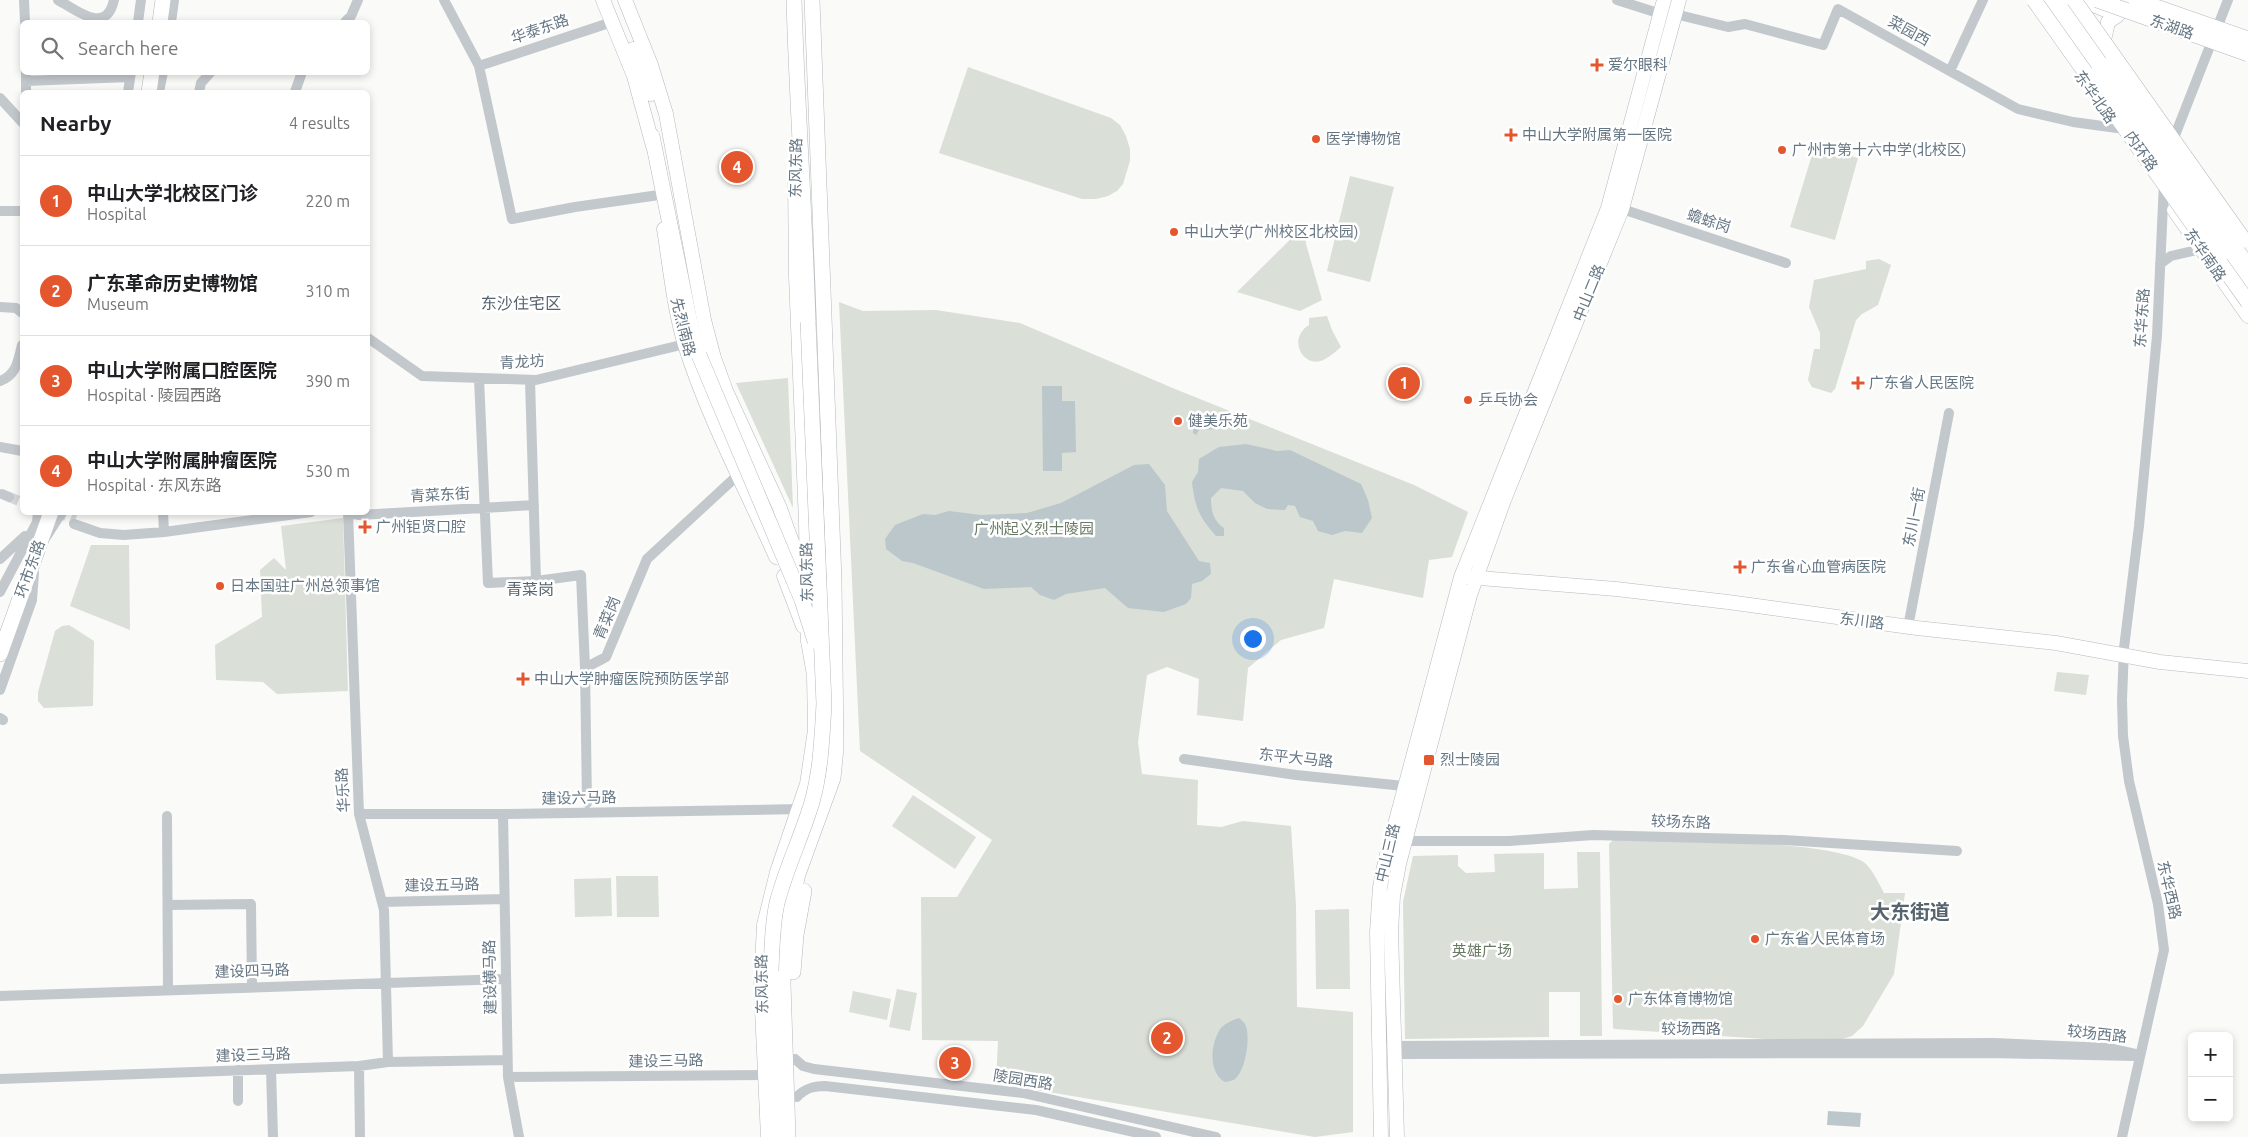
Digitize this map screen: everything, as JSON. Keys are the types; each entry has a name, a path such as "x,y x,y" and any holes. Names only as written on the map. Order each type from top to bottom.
{"highway":[{"path":"150,20 153,0"},
{"path":"160,20 163,0"},
{"name":"东风东路","path":"794,0 797,105"},
{"name":"东风东路","path":"788,1137 783,984 784,939 798,874 829,790 836,759 834,581 812,22 813,0"},
{"name":"内环路","path":"2034,0 2204,248 2248,302"},
{"path":"2074,0 2247,243"},
{"name":"东湖路","path":"2097,0 2248,54"},
{"name":"东湖路","path":"2135,0 2248,38"},
{"path":"134,75 138,90"},
{"path":"149,90 152,75"},
{"path":"797,105 803,180 821,664"},
{"path":"652,136 690,323 699,355 802,600 821,664"},
{"path":"2204,248 2248,293"},
{"name":"环市东路","path":"0,654 50,515"},
{"name":"环市东路","path":"0,627 39,516"},
{"name":"东风东路","path":"798,1137 793,962 800,904 818,837 837,794 844,760 845,721 834,581"},
{"name":"东风东路","path":"777,1137 771,971 772,938 777,904 812,801 818,775 824,704 821,664"}],"main road":[{"name":"先烈南路","path":"603,0 634,76 652,136 674,293 685,344 704,398 740,474 790,590 808,640"},
{"name":"先烈南路","path":"612,0 647,81 680,183"},
{"name":"先烈南路","path":"625,0 659,88 680,183 704,320 714,358 726,391 774,497 808,586 831,655 836,678"},
{"name":"中山二路","path":"1461,576 1603,240 1622,209 1679,0"},
{"name":"东华北路","path":"2026,0 2163,194"},
{"path":"2047,0 2103,69 2248,265"},
{"path":"2062,0 2103,69 2248,282"},
{"path":"2081,0 2159,110 2247,243"},
{"path":"2081,0 2118,15 2248,60"},
{"path":"2135,0 2248,38"},
{"name":"中山二路","path":"1475,578 1603,240 1662,7"},
{"path":"2105,36 2108,22 2118,15"},
{"name":"东风东路","path":"768,1137 761,980 764,925 777,872 810,773 815,730 814,675 808,640 808,586 796,276 797,105"},
{"path":"2120,133 2139,132 2159,110"},
{"name":"东华南路","path":"2163,194 2204,248 2248,316"},
{"path":"754,507 761,510 771,506 774,497"},
{"name":"东川路","path":"1461,576 1616,589 1908,627 2124,651 2248,662"},
{"name":"中山三路","path":"1381,1137 1379,901 1385,862 1404,786 1461,576"},
{"name":"中山三路","path":"1396,1137 1392,909 1395,885 1475,578"},
{"name":"东川路","path":"2124,651 2160,662 2248,671"}],"street":[{"path":"24,0 25,20"},
{"path":"58,0 92,18 104,18 111,12 114,0"},
{"path":"138,20 141,0"},
{"path":"171,20 174,0"},
{"path":"347,20 351,16 358,0"},
{"path":"444,0 479,66 512,219 575,207 660,195"},
{"path":"1617,0 1662,7"},
{"path":"1950,71 1983,0"},
{"name":"东华东路","path":"2124,651 2139,526 2157,336 2165,175 2175,134 2228,0"},
{"name":"菜园西","path":"1675,14 1728,27 1745,24 1823,45 1838,9 2018,109 2120,133"},
{"name":"华泰东路","path":"479,66 612,22"},
{"path":"26,90 26,77 98,75"},
{"path":"129,90 134,75"},
{"path":"159,90 162,75"},
{"path":"200,90 201,84 208,75"},
{"path":"297,90 301,75"},
{"path":"0,98 20,120"},
{"path":"2159,110 2171,147 2248,257"},
{"path":"2139,160 2165,175 2248,293"},
{"name":"蟾蜍岗","path":"1622,209 1786,263"},
{"path":"0,211 20,211"},
{"path":"2160,264 2171,256 2204,248"},
{"path":"0,308 16,308 20,311"},
{"name":"青龙坊","path":"370,339 422,376 530,380 685,344"},
{"path":"0,381 9,378 14,371 20,351"},
{"path":"479,378 488,582 536,581 581,575 585,668 586,802"},
{"path":"530,380 536,581"},
{"name":"东川一街","path":"1908,627 1949,413"},
{"path":"0,447 20,451"},
{"name":"青菜岗","path":"585,668 606,657 647,559 740,474"},
{"name":"青菜东街","path":"370,514 534,505"},
{"path":"0,690 32,600 35,554 60,515"},
{"path":"164,515 164,532"},
{"path":"75,522 110,532 164,532 289,515"},
{"name":"华乐路","path":"349,515 359,814 384,910 388,1062"},
{"path":"0,559 17,545 39,516"},
{"path":"0,592 39,516"},
{"name":"东华西路","path":"2122,1137 2161,971 2164,938 2128,774 2122,720 2124,651"},
{"name":"东平大马路","path":"1184,759 1296,775 1404,786"},
{"path":"799,810 822,799 829,790"},
{"name":"建设六马路","path":"359,814 503,814 740,809 799,810"},
{"name":"建设横马路","path":"503,814 507,1060 508,1077 519,1137"},
{"path":"167,816 168,990"},
{"name":"较场东路","path":"1405,841 1509,841 1593,835 1784,840 1957,851"},
{"name":"建设五马路","path":"382,902 504,899"},
{"path":"168,905 250,904 252,986"},
{"name":"建设四马路","path":"0,996 385,981 505,979"},
{"name":"较场西路","path":"1379,1051 1956,1053 2140,1056"},
{"name":"陵园西路","path":"795,1059 803,1066 823,1070 1023,1093 1216,1137"},
{"name":"建设三马路","path":"0,1079 358,1066 388,1062 507,1060"},
{"path":"358,1066 360,1137"},
{"path":"271,1069 272,1137"},
{"path":"238,1070 238,1101"},
{"path":"822,1086 818,1076 823,1070"},
{"name":"建设三马路","path":"508,1077 765,1075"},
{"name":"陵园西路","path":"797,1096 803,1090 822,1086 1030,1109 1156,1137"},
{"path":"1023,1093 1030,1109"}],"green space":[{"path":"968,67 1111,118 1120,125 1130,149 1130,161 1123,184 1117,191 1108,196 1096,199 1082,199 939,153"},
{"path":"1815,145 1858,158 1835,240 1790,227"},
{"path":"1350,176 1394,187 1370,282 1327,271"},
{"path":"1305,225 1306,244 1322,300 1300,311 1237,292"},
{"path":"1879,259 1891,265 1878,305 1862,314 1856,320 1835,389 1831,393 1812,387 1808,380 1814,349 1820,349 1820,333 1809,307 1814,280 1866,269 1866,261"},
{"name":"广州起义烈士陵园","path":"839,302 863,311 936,310 1020,323 1175,389 1414,485 1468,512 1452,557 1429,560 1423,598 1334,579 1324,628 1281,640 1248,668 1243,721 1197,715 1199,679 1167,667 1147,675 1138,742 1142,774 1198,780 1197,825 1221,827 1243,821 1291,826 1296,905 1297,1007 1353,1012 1353,1132 1315,1137 996,1083 998,1041 922,1040 921,897 957,897 992,840 860,751"},
{"path":"1327,316 1341,347 1325,359 1317,362 1310,361 1300,352 1299,338 1302,331 1309,325 1309,318"},
{"path":"788,378 793,508 736,383"},
{"path":"343,518 348,691 277,694 263,682 216,680 215,645 262,617 260,570 274,558 286,570 281,526"},
{"path":"91,545 129,545 130,630 70,606"},
{"path":"69,625 94,641 93,706 44,708 38,701 38,692 55,631 62,626"},
{"path":"2057,672 2089,675 2086,695 2054,691"},
{"path":"913,795 976,837 955,869 892,826"},
{"name":"广东省人民体育场","path":"1614,839 1746,842 1822,850 1849,856 1866,864 1874,874 1884,893 1905,893 1894,974 1863,1026 1852,1036 1839,1040 1781,1040 1613,1028 1609,844"},
{"name":"英雄广场","path":"1577,852 1600,852 1602,1036 1580,1036 1580,992 1549,992 1549,1037 1405,1039 1403,902 1413,856 1458,855 1458,866 1466,873 1495,872 1494,854 1544,853 1544,889 1578,888"},
{"path":"616,876 658,876 659,917 617,917"},
{"path":"611,878 612,916 575,917 574,879"},
{"path":"1349,909 1350,989 1316,989 1315,910"},
{"path":"897,989 917,993 910,1031 889,1027"},
{"path":"853,991 891,999 887,1020 849,1012"}],"shaded area":[{"path":"1042,386 1062,386 1062,401 1075,401 1076,452 1062,453 1062,471 1043,471"},
{"path":"1199,419 1215,424 1217,427 1215,429 1199,430 1196,435 1193,433 1194,420"},
{"path":"1246,444 1277,451 1290,450 1361,484 1368,500 1372,518 1362,533 1345,531 1332,535 1318,531 1313,521 1300,517 1295,506 1288,505 1285,510 1267,509 1255,503 1243,491 1221,488 1211,498 1213,515 1224,528 1224,536 1216,536 1202,517 1195,498 1192,482 1198,472 1199,459 1219,447"},
{"path":"1149,464 1165,485 1167,511 1199,561 1210,563 1211,574 1202,581 1192,584 1191,598 1186,604 1164,612 1128,608 1105,588 1066,594 1054,600 1040,595 1031,587 984,589 913,563 902,561 886,549 885,539 895,525 923,514 935,515 949,511 981,515 1027,513 1061,503 1134,465"},
{"path":"1239,1018 1245,1024 1248,1036 1245,1060 1240,1074 1235,1079 1225,1082 1219,1078 1213,1065 1213,1049 1217,1034 1221,1028"},
{"path":"1828,1111 1861,1113 1860,1127 1827,1125"}],"tunnel":[{"path":"9,497 20,501"},
{"path":"64,515 75,520"}],"place":[{"name":"爱尔眼科","path":"1597,65"},
{"name":"中山大学附属第一医院","path":"1511,135"},
{"name":"医学博物馆","path":"1316,139"},
{"name":"广州市第十六中学(北校区)","path":"1782,150"},
{"name":"中山大学附属肿瘤医院","path":"737,167"},
{"name":"中山大学(广州校区北校园)","path":"1174,232"},
{"name":"中山大学北校区门诊","path":"1404,383"},
{"name":"广东省人民医院","path":"1858,383"},
{"name":"乒乓协会","path":"1468,400"},
{"name":"健美乐苑","path":"1178,421"},
{"name":"广州钜贤口腔","path":"365,527"},
{"name":"广东省心血管病医院","path":"1740,567"},
{"name":"日本国驻广州总领事馆","path":"220,586"},
{"name":"中山大学肿瘤医院预防医学部","path":"523,679"},
{"name":"烈士陵园","path":"1429,760"},
{"name":"广东省人民体育场","path":"1755,939"},
{"name":"广东体育博物馆","path":"1618,999"},
{"name":"广东革命历史博物馆","path":"1167,1038"},
{"name":"中山大学附属口腔医院","path":"955,1063"}],"district":[{"name":"东沙住宅区","path":"521,303"},
{"name":"青菜岗","path":"530,589"},
{"name":"大东街道","path":"1910,912"}]}
